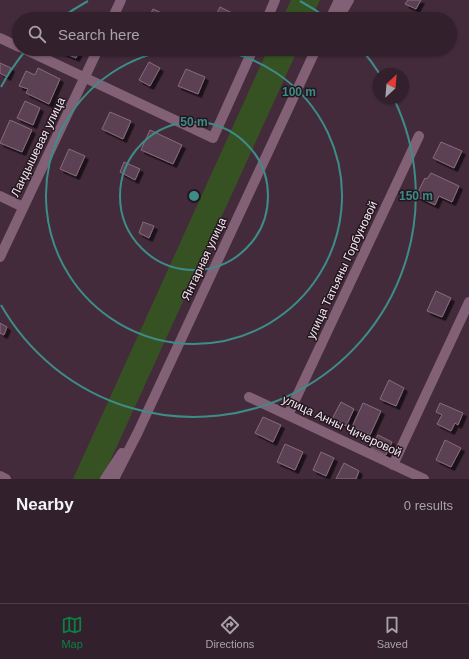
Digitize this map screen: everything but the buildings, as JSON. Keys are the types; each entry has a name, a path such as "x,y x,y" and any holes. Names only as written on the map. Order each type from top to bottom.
{"street":[{"path":"115,12 120,0"},
{"path":"270,12 275,0"},
{"path":"333,12 339,0"},
{"path":"342,12 348,0"},
{"path":"0,38 12,44"},
{"path":"40,56 213,138 250,56"},
{"name":"Ландышевая улица","path":"0,257 95,56"},
{"name":"Янтарная улица","path":"114,479 138,432 313,56"},
{"name":"улица Татьяны Горбуновой","path":"288,415 419,136"},
{"path":"0,196 23,207"},
{"path":"393,464 469,302"},
{"name":"улица Анны Чичеровой","path":"250,397 424,479"},
{"path":"105,479 116,461 138,432"},
{"path":"0,476 6,479"}],"green space":[{"path":"291,0 320,0 314,12 285,12"},
{"path":"265,56 295,56 102,479 73,479"}]}
